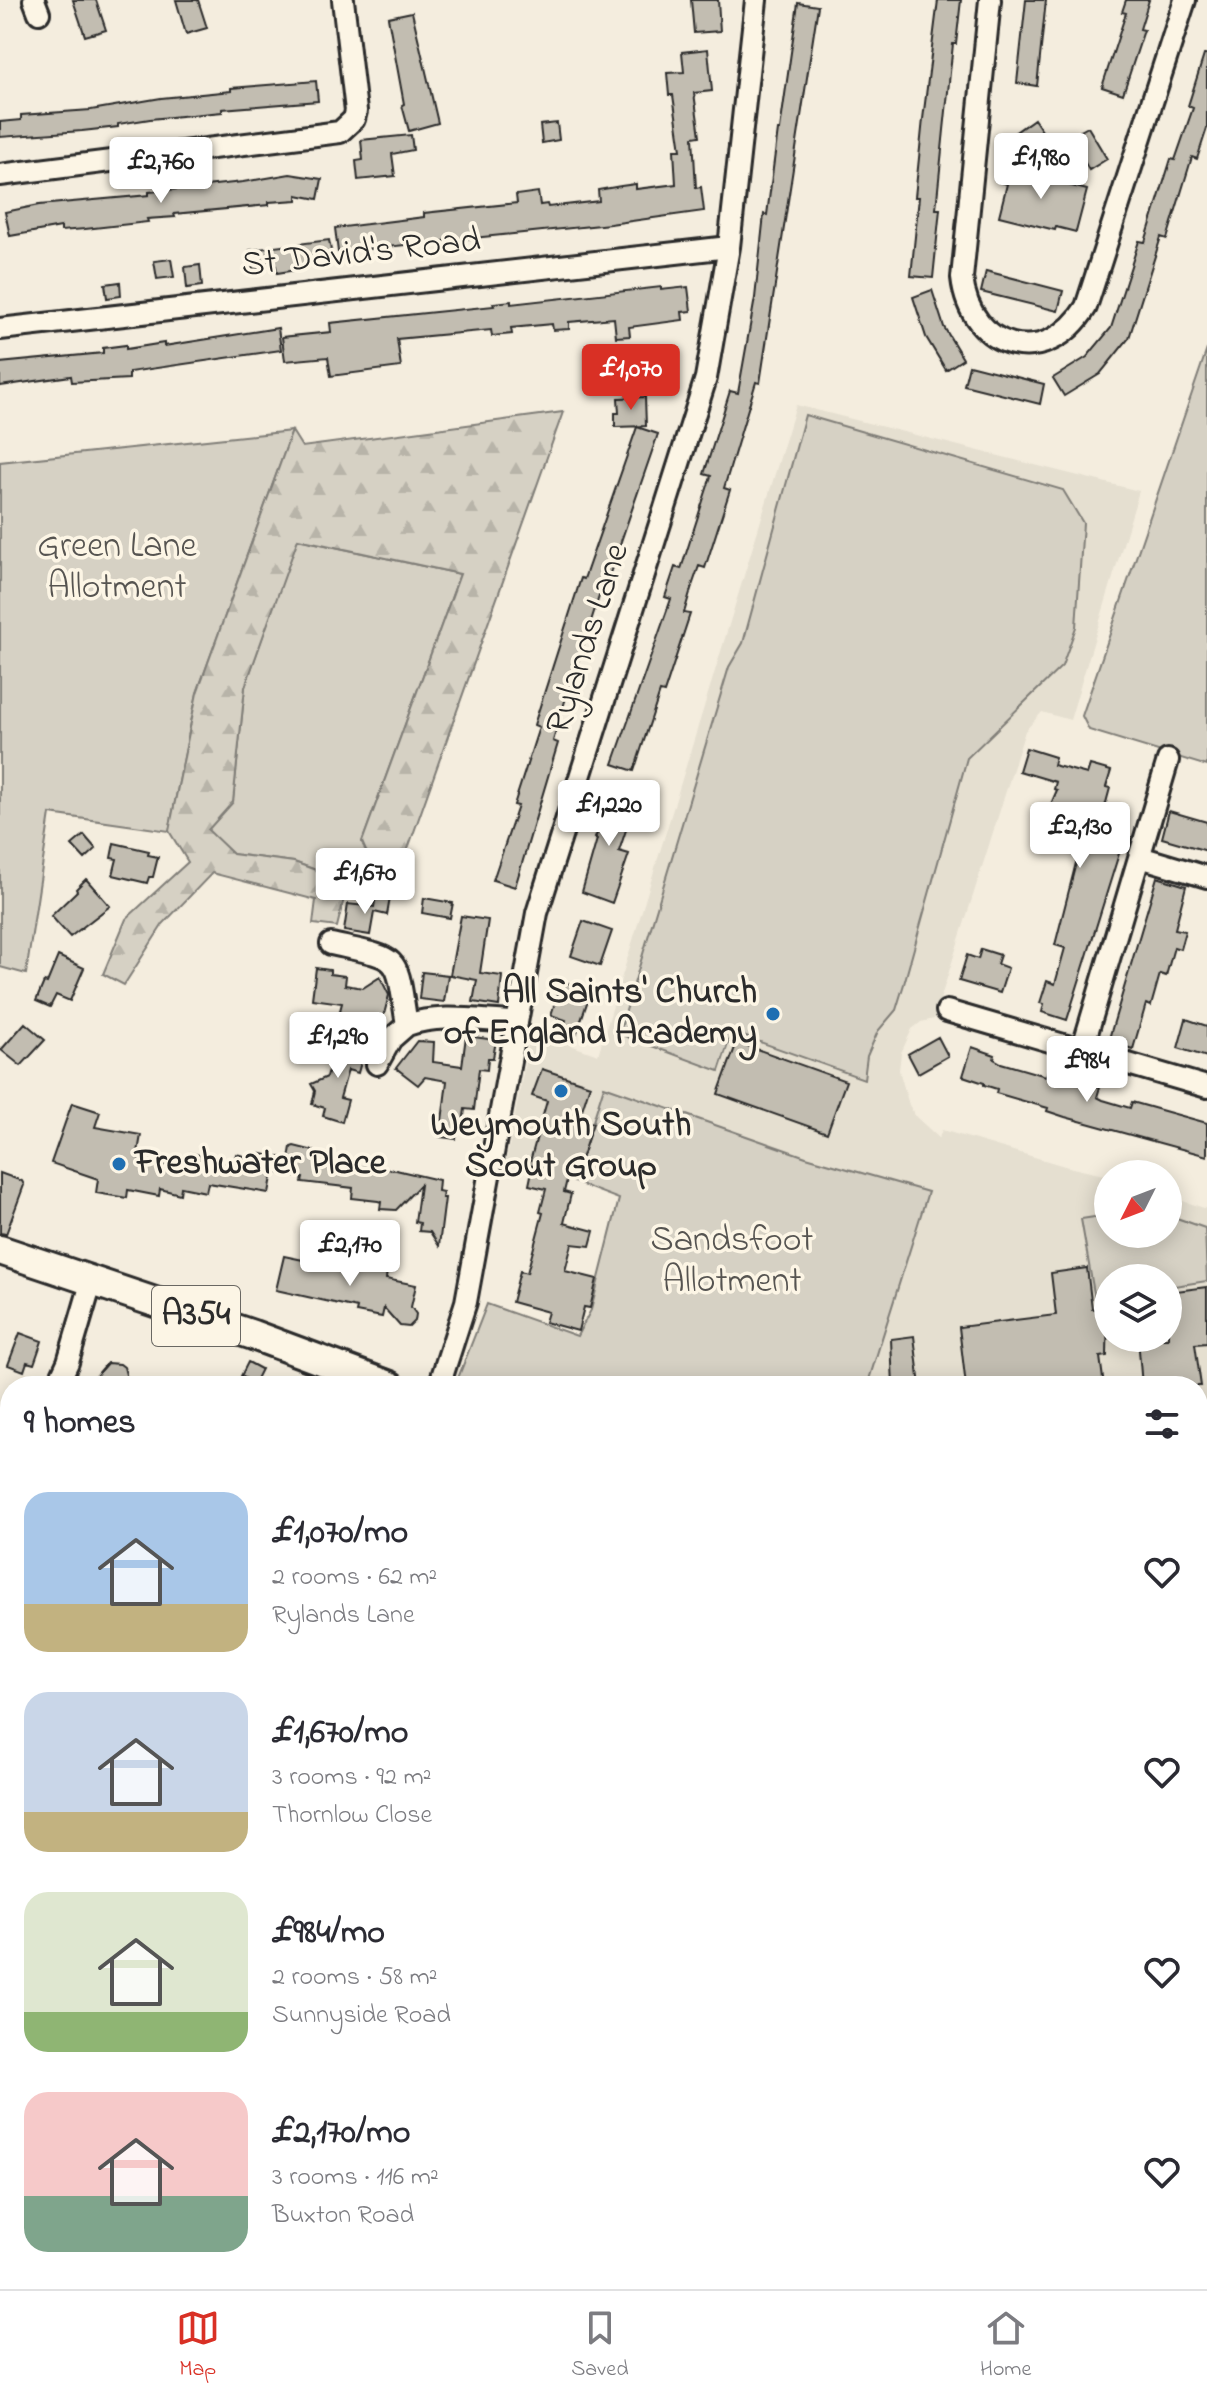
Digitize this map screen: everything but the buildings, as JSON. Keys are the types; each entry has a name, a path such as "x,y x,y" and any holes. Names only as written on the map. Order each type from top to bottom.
{"highway":[{"name":"A354","path":"0,1250 365,1376"}],"street":[{"path":"0,175 340,132 348,127 356,111 343,0"},
{"name":"Rylands Lane","path":"442,1376 466,1302 515,1022 542,896 706,378 729,247 756,0"},
{"path":"990,0 962,278 973,317 1005,342 1027,346 1059,336 1078,320 1086,307 1185,0"},
{"name":"St David's Road","path":"0,329 729,247"},
{"path":"1082,1050 1168,760"},
{"path":"1140,857 1207,877"},
{"path":"331,944 380,955 395,964 400,975 407,1025"},
{"path":"947,1011 1207,1087"},
{"path":"377,1064 391,1039 407,1025 438,1019 515,1022"},
{"path":"62,1376 92,1280"}],"shaded area":[{"name":"All Saints' Church of England Academy","path":"796,405 1139,491 1070,720 1042,712 1025,731 934,1019 921,1022 912,1029 901,1053 899,1070 909,1105 916,1117 939,1138 942,1130 1094,1173 1094,1248 1182,1248 1182,1201 1207,1209 1207,1376 870,1376 927,1192 807,1157 604,1086 574,1182 506,1162 531,1031 598,1055"}],"green space":[{"path":"1207,349 1207,766 1089,730 1082,716"},
{"path":"563,412 404,860 388,865 370,861 362,842 460,574 298,539 245,687 233,802 208,830 233,854 294,862 348,882 337,927 313,924 316,900 212,873 163,924 124,985 103,974 126,919 188,862 169,831 197,693 292,431 302,447"},
{"path":"805,415 1063,490 1083,523 1076,627 1062,666 967,758 896,1010 878,1031 867,1056 864,1079 732,1032 719,1071 619,1034 729,667 743,643"},
{"name":"Green Lane Allotment","path":"292,431 197,693 169,831 50,814 26,974 0,967 0,462"},
{"path":"297,539 460,574 362,842 370,861 349,882 294,862 232,854 207,830 233,801 245,687"},
{"name":"Sandsfoot Allotment","path":"604,1086 806,1157 928,1192 870,1376 459,1376 487,1304 577,1336 591,1310 619,1199 574,1182"},
{"path":"1094,1217 1094,1248 1182,1248 1182,1220 1205,1228 1207,1281 1182,1285 1182,1264 1094,1264 1094,1293 1081,1219"}],"place":[{"name":"All Saints' Church of England Academy","path":"773,1014"},
{"name":"Weymouth South Scout Group","path":"561,1091"},
{"name":"Freshwater Place","path":"119,1164"}]}
